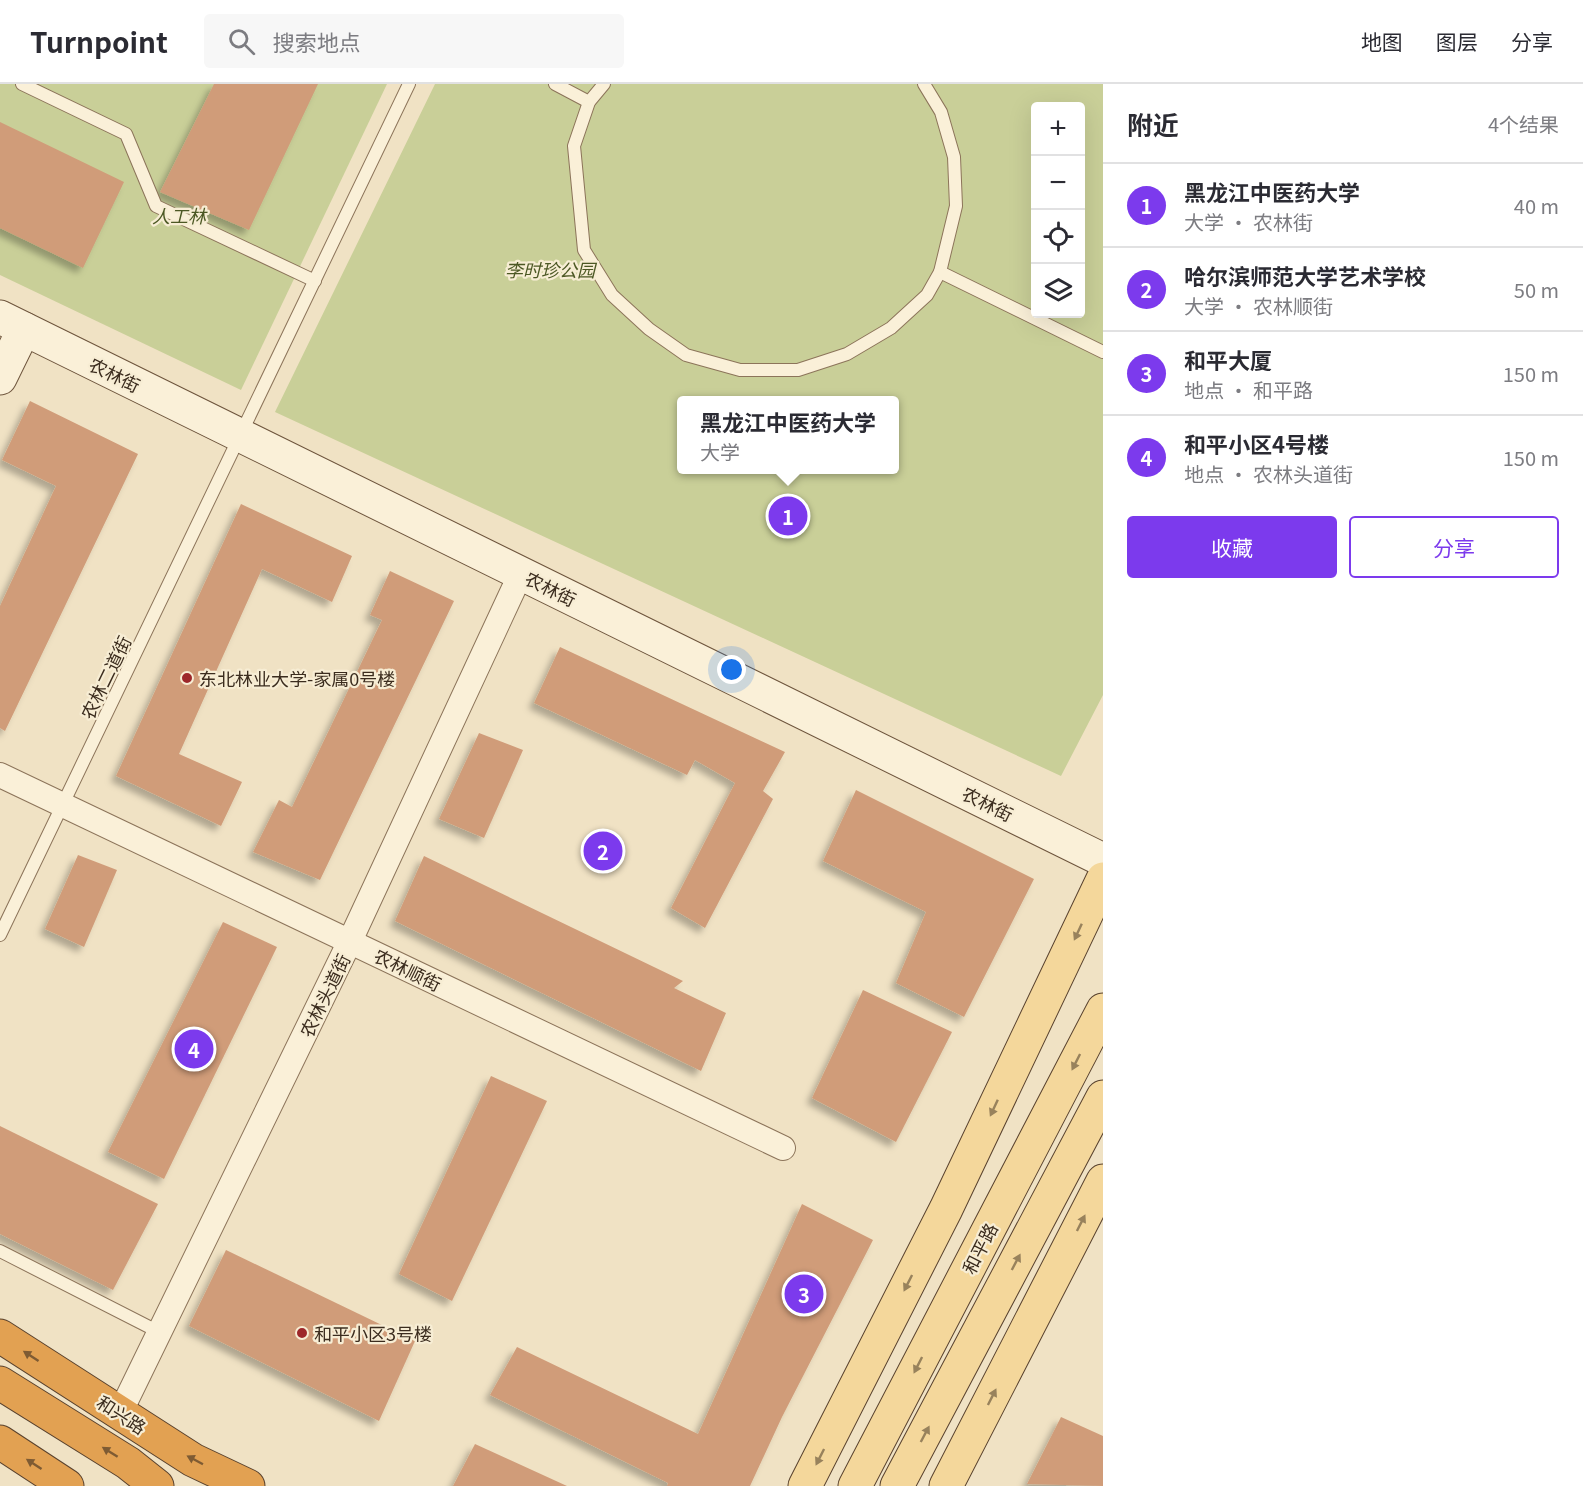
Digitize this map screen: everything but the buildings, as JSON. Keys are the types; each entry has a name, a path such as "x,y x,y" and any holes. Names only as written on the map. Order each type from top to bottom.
{"highway":[{"name":"和兴路","path":"0,1336 193,1460 248,1486"},
{"path":"0,1383 128,1463 157,1486"},
{"path":"0,1443 67,1486"}],"main road":[{"path":"805,1486 946,1209 1103,879"},
{"name":"和平路","path":"855,1486 1103,1010"},
{"path":"897,1486 1103,1097"},
{"path":"946,1486 1103,1181"}],"street":[{"name":"农林街","path":"12,323 1103,860"},
{"path":"0,378 12,323"},
{"name":"农林头道街","path":"120,1413 350,941 520,573"},
{"name":"农林顺街","path":"0,775 783,1148"}],"lane":[{"path":"22,84 126,134 156,206 315,281"},
{"name":"农林二道街","path":"0,935 409,84"},
{"path":"555,84 589,102"},
{"path":"604,84 589,102 574,146 584,250 612,295 649,329 686,355 740,370 798,370 847,354 891,328 927,295 940,272 957,206 954,157 941,112 924,84"},
{"path":"940,272 1103,352"},
{"path":"0,1251 159,1332"}],"green space":[{"name":"人工林","path":"0,84 387,84 241,390 0,275"},
{"name":"李时珍公园","path":"435,84 1103,84 1103,695 1061,776 275,412"}],"place":[{"name":"黑龙江中医药大学","path":"788,516"},
{"name":"东北林业大学-家属0号楼","path":"187,678"},
{"name":"哈尔滨师范大学艺术学校","path":"603,851"},
{"name":"和平小区4号楼","path":"194,1049"},
{"name":"和平大厦","path":"804,1294"},
{"name":"和平小区3号楼","path":"302,1333"}]}
